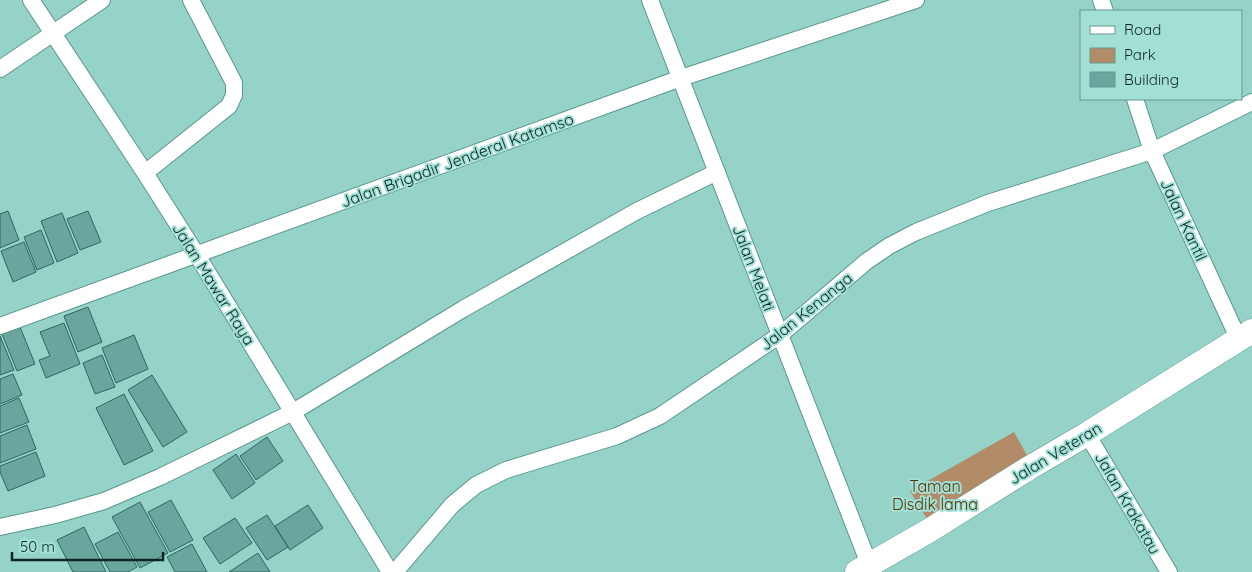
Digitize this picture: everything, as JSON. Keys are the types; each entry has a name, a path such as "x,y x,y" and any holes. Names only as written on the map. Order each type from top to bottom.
{"main road":[{"name":"Jalan Veteran","path":"863,568 930,530 1245,336"}],"street":[{"name":"Jalan Mawar Raya","path":"30,0 197,255 390,572"},
{"path":"0,69 102,0"},
{"path":"145,173 229,106 234,95 234,83 191,0"},
{"name":"Jalan Melati","path":"650,0 780,335 863,568"},
{"name":"Jalan Brigadir Jenderal Katamso","path":"0,326 681,78 916,0"},
{"name":"Jalan Kantil","path":"1135,100 1152,151 1245,336"},
{"name":"Jalan Kenanga","path":"395,572 452,505 476,485 506,470 617,436 660,416 780,335 867,261 889,246 916,232 988,203 1152,151 1252,102"},
{"path":"0,527 55,515 104,501 160,477 293,412 463,309 619,220 717,172"},
{"name":"Jalan Krakatau","path":"1088,434 1168,572"}],"green space":[{"name":"Taman Disdik lama","path":"1014,432 1028,457 927,519 910,491"}],"building":[{"path":"8,211 19,240 0,248 0,214"},
{"path":"88,211 101,242 80,250 67,219"},
{"path":"62,213 78,253 57,262 41,221"},
{"path":"41,230 54,263 37,270 24,237"},
{"path":"24,242 36,272 13,282 1,251"},
{"path":"88,307 102,342 78,352 64,316"},
{"path":"64,323 80,364 46,378 39,360 50,356 40,332"},
{"path":"20,327 35,364 17,371 2,334"},
{"path":"134,335 148,369 116,383 102,348"},
{"path":"0,336 14,370 0,375"},
{"path":"102,355 115,387 95,394 83,363"},
{"path":"13,374 22,395 0,404 0,379"},
{"path":"152,375 187,432 163,447 128,390"},
{"path":"124,394 153,451 124,465 96,408"},
{"path":"19,398 29,422 0,433 0,406"},
{"path":"27,425 36,449 0,463 0,436"},
{"path":"267,437 283,461 256,480 240,456"},
{"path":"36,452 45,476 8,491 0,472 0,466"},
{"path":"236,454 255,483 232,499 213,470"},
{"path":"171,500 193,540 170,552 148,512"},
{"path":"140,502 168,553 140,568 112,517"},
{"path":"308,505 323,528 290,550 275,526"},
{"path":"267,515 288,547 267,560 246,528"},
{"path":"235,518 252,543 220,564 203,538"},
{"path":"84,527 106,572 73,572 57,540"},
{"path":"118,532 137,567 128,572 110,572 95,544"},
{"path":"192,544 207,572 175,572 167,557"},
{"path":"258,553 270,572 229,572"}]}
